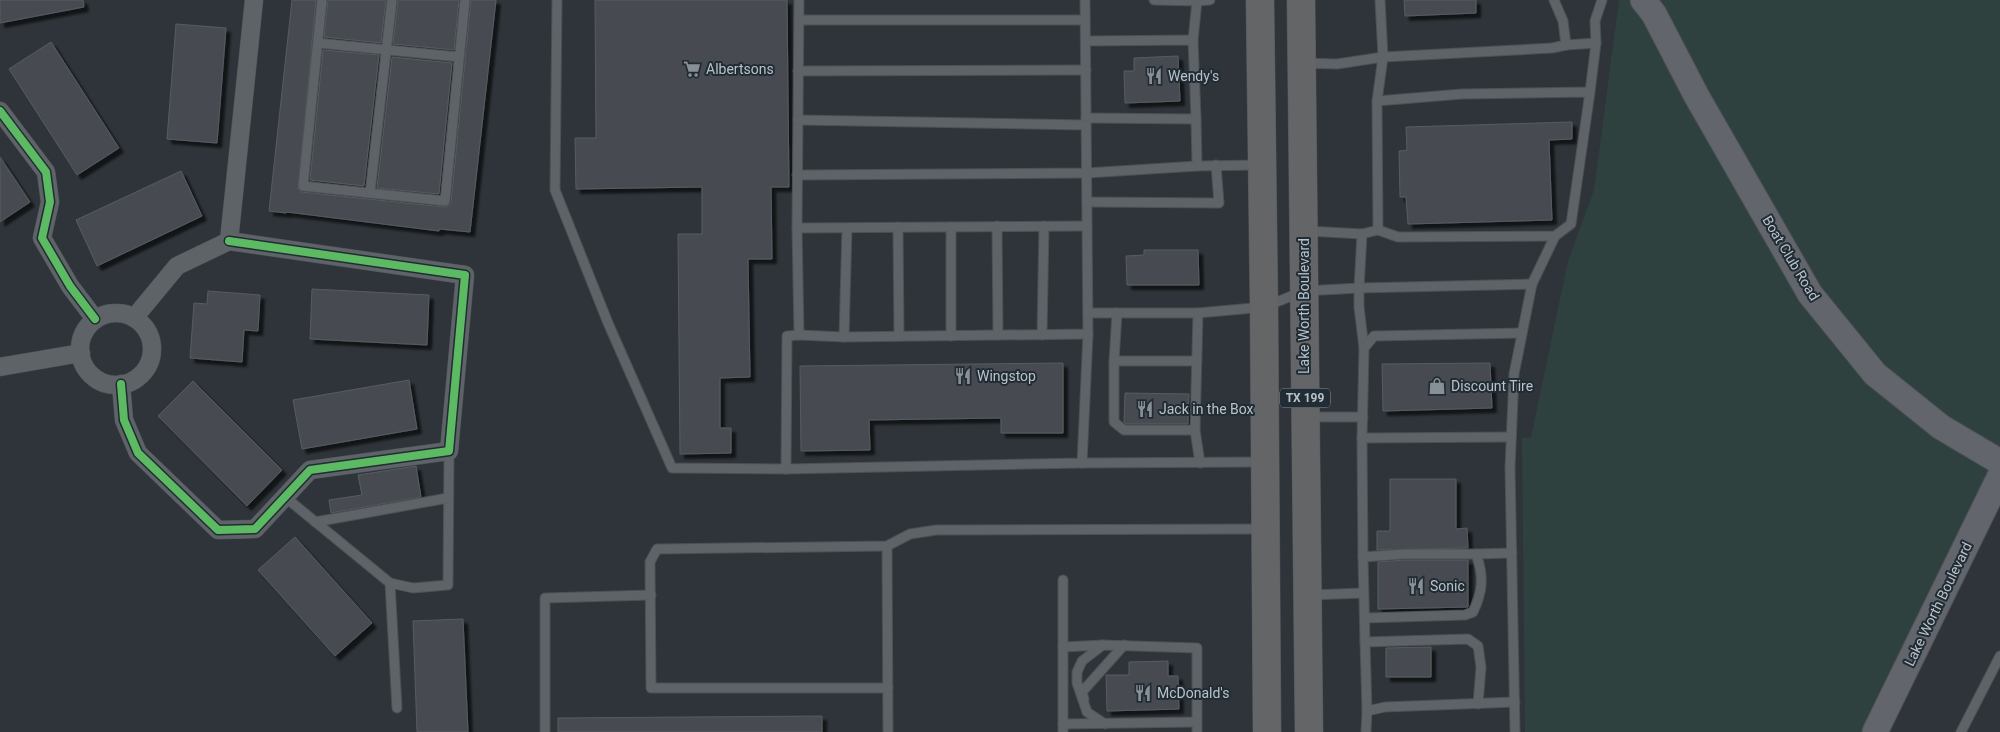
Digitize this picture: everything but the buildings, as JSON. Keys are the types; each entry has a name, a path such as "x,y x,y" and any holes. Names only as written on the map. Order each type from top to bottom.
{"highway":[{"name":"TX 199","path":"1260,0 1267,732"},
{"name":"Lake Worth Boulevard","path":"1301,0 1309,732"},
{"path":"1267,703 1281,732"}],"main road":[{"name":"Boat Club Road","path":"1643,0 1654,14 1696,95 1810,294 1875,374 1941,427 2000,462"},
{"name":"Lake Worth Boulevard","path":"1875,732 2000,476"}],"street":[{"path":"229,241 254,0"},
{"path":"0,111 46,172 50,202 42,238 70,286 95,319"},
{"path":"121,384 124,420 138,453 218,530 256,529 310,470 449,451 465,275 229,241 177,266 134,318"},
{"path":"118,313 134,318 147,331 152,342 152,354 148,365 132,381 121,384 109,384 98,380 83,362 81,353 82,339 87,328 95,319 106,314 118,313"},
{"path":"1,370 81,353"}],"lane":[{"path":"322,0 303,186 445,201 465,0"},
{"path":"370,193 392,0"},
{"path":"557,0 555,190 608,323 672,468 1265,462"},
{"path":"799,0 797,228 799,335"},
{"path":"1082,463 1088,334 1085,0"},
{"path":"1154,0 1210,0"},
{"path":"1378,230 1377,101 1383,57 1380,0"},
{"path":"1554,0 1563,21 1566,45"},
{"path":"1515,732 1511,436 1514,374 1532,284 1555,236 1571,224 1596,43 1595,21 1602,0"},
{"path":"1196,166 1193,40 1197,1"},
{"path":"798,20 1086,20"},
{"path":"1086,41 1193,40"},
{"path":"318,42 459,57"},
{"path":"1302,63 1337,64 1383,57 1552,48 1596,43"},
{"path":"798,71 1086,70"},
{"path":"1377,101 1462,94 1590,92"},
{"path":"798,120 1086,121 1196,119"},
{"path":"797,175 1087,173 1216,165 1261,165"},
{"path":"1087,202 1219,203 1216,165"},
{"path":"997,226 998,335"},
{"path":"1042,335 1044,226"},
{"path":"797,228 1087,226"},
{"path":"898,227 899,336"},
{"path":"951,227 951,336"},
{"path":"844,337 847,228"},
{"path":"1304,231 1362,234 1378,230 1398,237 1555,236"},
{"path":"1362,234 1359,307 1364,348 1362,438 1366,732"},
{"path":"1088,313 1198,313 1264,307 1304,291 1532,284"},
{"path":"1117,313 1114,361 1114,422 1124,430 1195,430"},
{"path":"1198,313 1195,430 1200,463"},
{"path":"1364,348 1374,336 1522,333"},
{"path":"786,468 787,336 1088,334"},
{"path":"1114,361 1197,361"},
{"path":"1305,417 1362,417"},
{"path":"1362,438 1511,436"},
{"path":"285,497 390,583 413,588 448,585 449,451"},
{"path":"316,522 448,498"},
{"path":"888,688 651,688 650,562 657,549 887,546 910,534 936,530 1266,529"},
{"path":"887,546 888,732"},
{"path":"1363,557 1404,554 1512,553"},
{"path":"1364,618 1465,615 1473,612 1480,597 1482,570 1476,554"},
{"path":"1063,580 1063,728 1105,724 1196,722"},
{"path":"390,583 398,708"},
{"path":"1308,595 1363,593"},
{"path":"545,732 545,598 651,595"},
{"path":"1365,642 1468,639 1478,646 1481,666 1478,704"},
{"path":"1103,645 1082,661 1077,672 1077,683 1087,712 1105,724"},
{"path":"1063,646 1124,645 1197,648 1197,732"},
{"path":"1087,712 1082,692 1124,645"},
{"path":"1962,732 2000,656"},
{"path":"1367,711 1385,707 1515,702"}],"green space":[{"path":"1619,0 2000,0 2000,458 1878,732 1525,732 1522,438 1531,437 1568,261 1594,190"}],"cycle path":[{"path":"0,111 46,172 50,202 42,238 70,286 95,319"},
{"path":"121,384 124,420 138,453 218,530 255,529 310,470 449,451 465,275 229,241"}],"place":[{"name":"Albertsons","path":"692,69"},
{"name":"Wendy's","path":"1154,76"},
{"name":"Wingstop","path":"963,376"},
{"name":"Discount Tire","path":"1437,386"},
{"name":"Jack in the Box","path":"1145,409"},
{"name":"Sonic","path":"1416,586"},
{"name":"McDonald's","path":"1143,693"}]}
